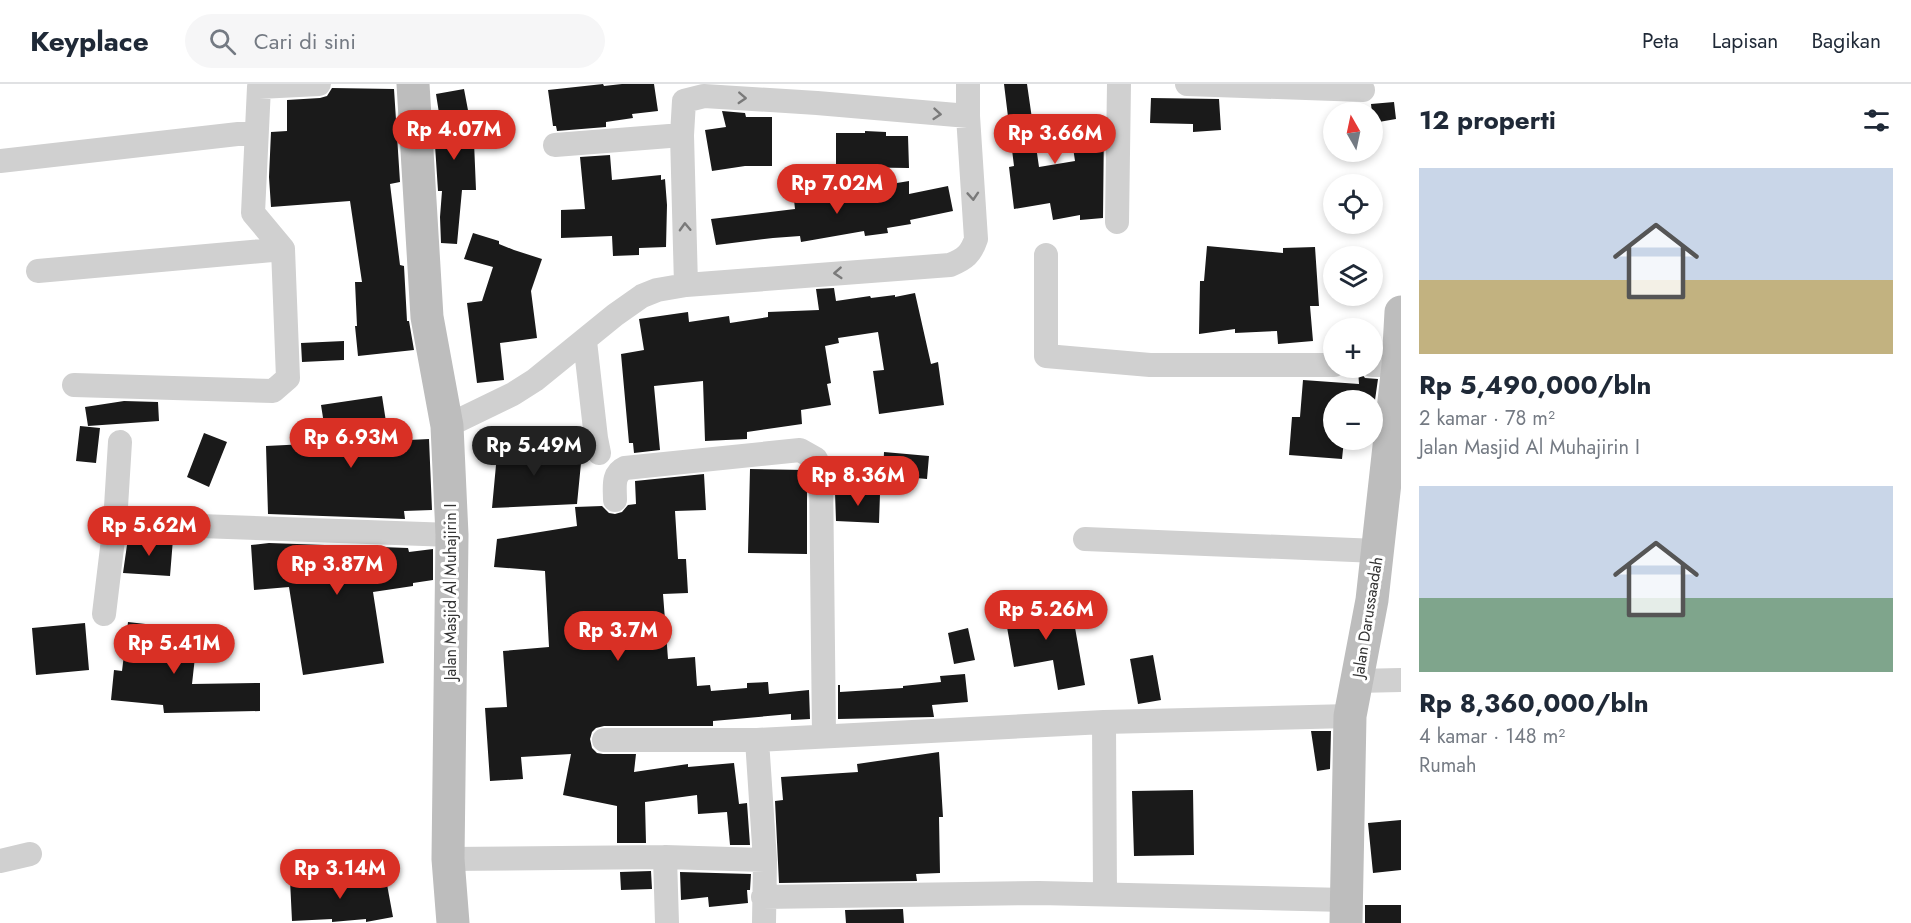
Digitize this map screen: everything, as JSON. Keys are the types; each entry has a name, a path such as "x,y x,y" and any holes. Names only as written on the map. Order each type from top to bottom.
{"street":[{"path":"74,386 273,391 288,378 283,249 253,213 259,87 320,84"},
{"name":"Jalan Masjid Al Muhajirin I","path":"413,84 427,317 447,426 452,535 448,859 453,923"},
{"path":"447,426 513,394 535,380 615,315 642,296 657,290 686,285 950,265 963,260 971,253 976,239 968,84"},
{"path":"1117,222 1119,84"},
{"path":"1187,84 1363,90"},
{"path":"686,285 682,135 684,100 704,96 968,116"},
{"path":"0,161 256,132"},
{"path":"555,144 682,135"},
{"path":"38,271 283,249"},
{"path":"1046,255 1046,356 1150,365 1323,365"},
{"name":"Jalan Darussaadah","path":"1346,911 1350,716 1372,600 1377,551 1385,365 1401,312"},
{"path":"585,341 599,453"},
{"path":"104,614 115,523 120,442"},
{"path":"615,500 616,476 625,468 800,450 816,459 821,472 824,735"},
{"path":"115,523 452,535"},
{"path":"1085,539 1377,551"},
{"path":"1356,681 1401,680"},
{"path":"604,740 757,740 1104,722 1350,716"},
{"path":"1104,722 1105,894"},
{"path":"757,740 765,860 764,923"},
{"path":"0,861 30,854"},
{"path":"448,859 665,857 765,860"},
{"path":"665,857 667,923"},
{"path":"763,897 1105,894 1346,911"}],"building":[{"path":"603,84 604,86 654,84 658,111 632,114 633,118 606,122 606,127 557,131 556,126 553,126 548,90"},
{"path":"1004,84 1027,84 1039,167 1075,161 1070,127 1104,122 1103,218 1080,220 1080,215 1053,220 1050,203 1014,209 1009,167 1014,166"},
{"path":"332,88 394,89 400,182 390,184 400,265 404,266 407,321 409,321 414,350 358,356 355,282 362,282 350,201 271,207 269,177 271,132 287,131 287,100 320,98 327,96"},
{"path":"464,89 474,142 476,190 462,190 457,244 441,243 442,191 438,191 435,145 444,145 436,94"},
{"path":"1151,98 1219,99 1221,130 1193,132 1193,124 1150,123"},
{"path":"1394,102 1396,119 1383,121 1383,103"},
{"path":"722,111 745,113 746,117 772,117 772,166 745,166 712,171 705,130 726,127"},
{"path":"865,131 886,132 886,136 908,136 909,168 836,167 836,133 865,133"},
{"path":"610,155 612,180 661,175 661,180 665,179 666,247 639,248 639,255 613,256 612,236 561,238 561,210 585,209 580,157"},
{"path":"909,181 909,194 948,186 953,211 910,220 911,224 887,228 888,233 865,236 864,231 801,242 800,236 716,245 711,219 795,209 794,200"},
{"path":"473,233 542,259 531,291 537,338 500,343 504,380 477,383 467,303 482,301 493,267 464,259"},
{"path":"1207,246 1283,253 1283,248 1315,247 1319,306 1310,306 1313,341 1278,344 1277,331 1235,333 1235,329 1199,334 1200,281 1204,281"},
{"path":"834,288 836,301 870,296 871,298 895,295 895,297 915,293 931,364 938,362 944,405 879,414 873,371 884,370 878,332 838,338 839,343 825,346 831,383 827,384 831,405 801,410 802,424 747,432 747,439 705,441 703,381 654,386 660,450 634,453 633,443 629,443 621,354 644,350 639,319 688,312 689,322 729,316 730,323 768,317 768,312 819,310 816,289"},
{"path":"344,341 344,360 302,362 301,343"},
{"path":"1359,378 1378,379 1376,390 1323,390 1323,450 1343,450 1342,459 1289,455 1292,417 1300,417 1303,380 1359,384"},
{"path":"382,396 389,441 429,439 432,510 404,511 405,519 268,514 266,446 327,443 321,405"},
{"path":"124,401 158,402 159,421 88,426 85,407"},
{"path":"80,426 100,428 96,463 76,461"},
{"path":"204,433 227,442 209,487 187,477"},
{"path":"499,437 551,457 552,450 582,453 577,504 492,508 496,465 489,462"},
{"path":"884,452 929,456 927,479 883,475"},
{"path":"750,469 805,470 807,475 807,554 748,553"},
{"path":"704,474 706,510 675,511 678,559 686,559 688,593 663,594 668,659 695,657 697,686 710,685 711,691 747,688 747,683 768,682 769,694 809,690 810,719 791,720 791,714 713,721 713,726 604,726 596,728 590,739 592,748 597,753 603,754 636,754 634,772 688,764 688,767 734,763 739,804 747,803 750,845 730,845 727,812 698,814 697,795 645,802 646,843 617,843 617,806 563,795 571,754 521,757 523,779 490,781 485,708 507,707 503,651 549,647 545,571 494,567 497,539 577,526 575,507 602,506 609,513 622,512 628,505 636,504 635,481"},
{"path":"835,492 880,494 879,523 836,521"},
{"path":"128,538 173,539 170,576 123,573"},
{"path":"269,543 408,548 409,552 433,549 433,580 413,583 413,586 373,592 384,663 303,675 289,587 254,590 251,545"},
{"path":"1062,600 1066,617 1073,616 1085,685 1058,690 1053,660 1014,667 1004,610 1039,606"},
{"path":"128,622 198,630 192,684 260,683 260,711 164,713 163,705 111,700 114,670 122,671"},
{"path":"85,623 89,670 36,675 32,628"},
{"path":"968,628 975,660 954,664 948,633"},
{"path":"1153,655 1161,700 1138,704 1130,659"},
{"path":"965,674 968,702 932,705 934,717 838,719 838,685 840,685 840,692 903,688 903,686 941,682 940,676"},
{"path":"1311,731 1331,731 1330,769 1317,771"},
{"path":"939,752 943,817 939,817 940,873 916,874 917,881 779,883 775,801 783,800 781,777 858,772 857,764"},
{"path":"1193,790 1194,855 1134,856 1132,791"},
{"path":"1401,820 1401,870 1373,873 1368,823"},
{"path":"651,871 652,889 621,890 620,872"},
{"path":"680,872 751,874 750,890 747,890 748,903 709,907 708,897 681,900"},
{"path":"323,879 323,883 386,879 393,917 366,922 366,919 332,922 332,919 292,921 290,880"},
{"path":"1365,905 1401,905 1401,923 1365,923"},
{"path":"903,909 904,923 846,923 845,910"}]}
